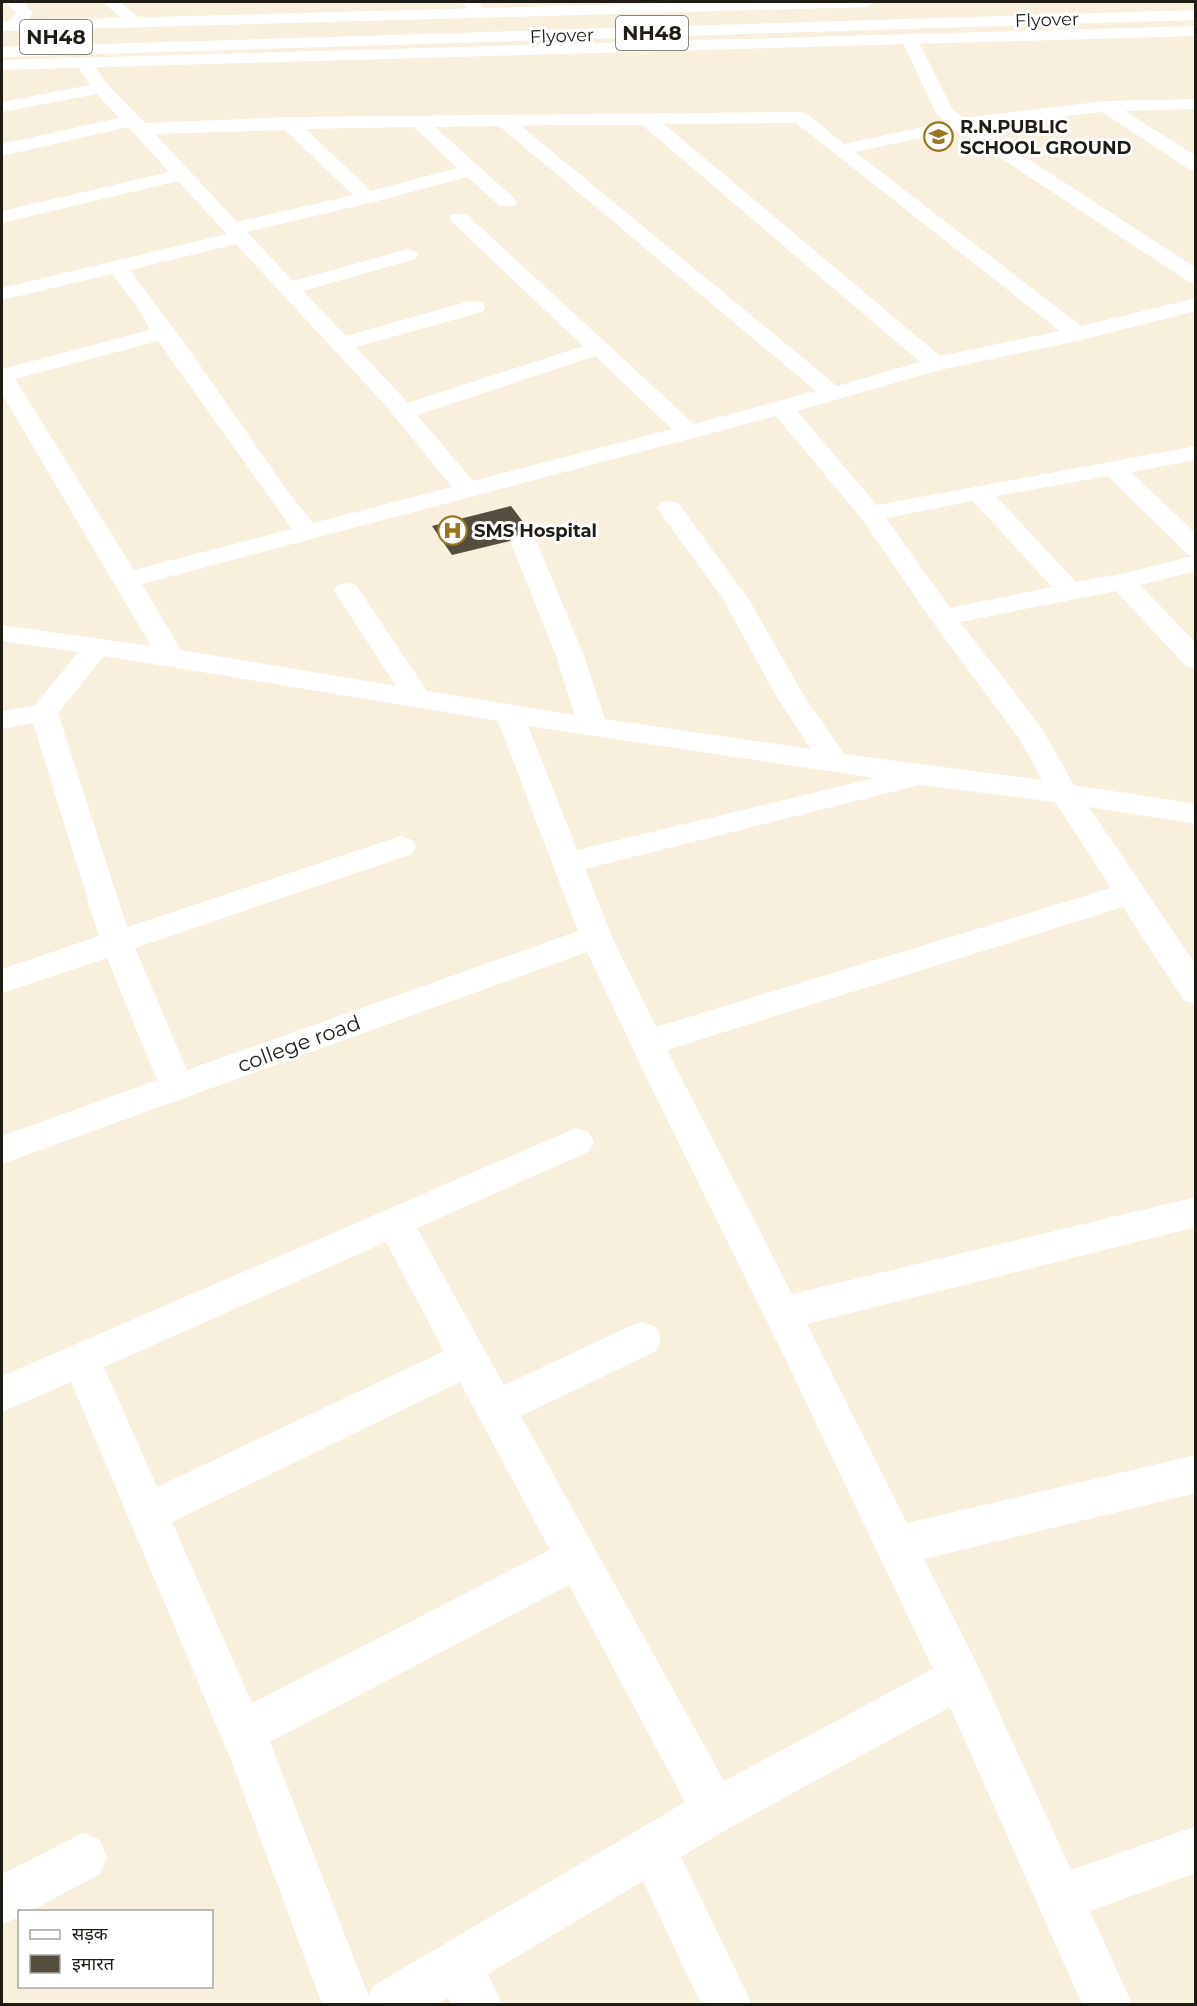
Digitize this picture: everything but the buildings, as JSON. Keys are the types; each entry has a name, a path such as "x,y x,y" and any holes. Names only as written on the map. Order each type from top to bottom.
{"main road":[{"path":"8,26 25,13 14,2"},
{"path":"111,2 137,23"},
{"path":"469,2 482,13"},
{"path":"8,26 482,13 662,4 867,2"},
{"name":"Flyover","path":"109,42 1196,4"},
{"name":"Flyover","path":"109,42 1196,15"},
{"path":"2,65 1196,31"},
{"name":"NH48","path":"2,39 109,42"},
{"path":"909,39 945,113 1196,278"},
{"name":"NH48","path":"2,52 109,42"},
{"path":"84,63 101,88 402,412 467,490"},
{"path":"2,107 101,88"},
{"path":"840,150 961,124 1105,106 1196,104"},
{"path":"1105,106 1187,153 1196,165"},
{"path":"2,150 136,125 800,117 1077,334"},
{"path":"648,120 936,364"},
{"path":"419,122 507,202"},
{"path":"505,122 833,394"},
{"path":"288,123 367,198"},
{"path":"2,294 117,267 471,170"},
{"path":"2,217 181,175"},
{"path":"459,218 689,432"},
{"path":"287,289 408,255"},
{"path":"117,267 150,309 163,333 180,353 277,494 307,532"},
{"path":"127,580 782,408 936,364 1077,334 1196,304"},
{"path":"340,345 474,307"},
{"path":"163,333 2,376 127,580 171,657"},
{"path":"402,412 598,348"},
{"path":"782,408 871,514 943,618 1031,734 1064,793 1196,992"},
{"path":"871,514 1196,453"},
{"path":"1113,468 1196,549"},
{"path":"979,492 1070,591"},
{"path":"669,508 735,598 790,696 834,762"},
{"path":"524,543 569,653 593,726"},
{"path":"943,618 1122,582 1196,563"},
{"path":"1122,582 1196,660"},
{"path":"347,591 418,699"},
{"path":"2,633 171,657 509,714 1196,814"},
{"path":"2,720 44,712 97,647"},
{"path":"44,712 116,941 177,1087"},
{"path":"509,714 596,938 783,1313 960,1678 1107,2004"},
{"path":"567,863 925,776"},
{"path":"2,981 401,847"},
{"path":"647,1043 1130,893"},
{"name":"college road","path":"2,1150 596,938"},
{"path":"2,1394 576,1142"},
{"path":"783,1313 1196,1212"},
{"path":"394,1222 715,1811"},
{"path":"495,1409 642,1339"},
{"path":"81,1359 242,1732 347,2004"},
{"path":"147,1513 468,1359"},
{"path":"896,1546 1196,1474"},
{"path":"242,1732 576,1558"},
{"path":"391,2004 467,1985 652,1848 715,1811 960,1678"},
{"path":"652,1848 727,2004"},
{"path":"1059,1898 1196,1849"},
{"path":"2,1900 83,1857"}],"place":[{"name":"R.N.PUBLIC SCHOOL GROUND","path":"939,137"},
{"name":"SMS Hospital","path":"453,531"}]}
